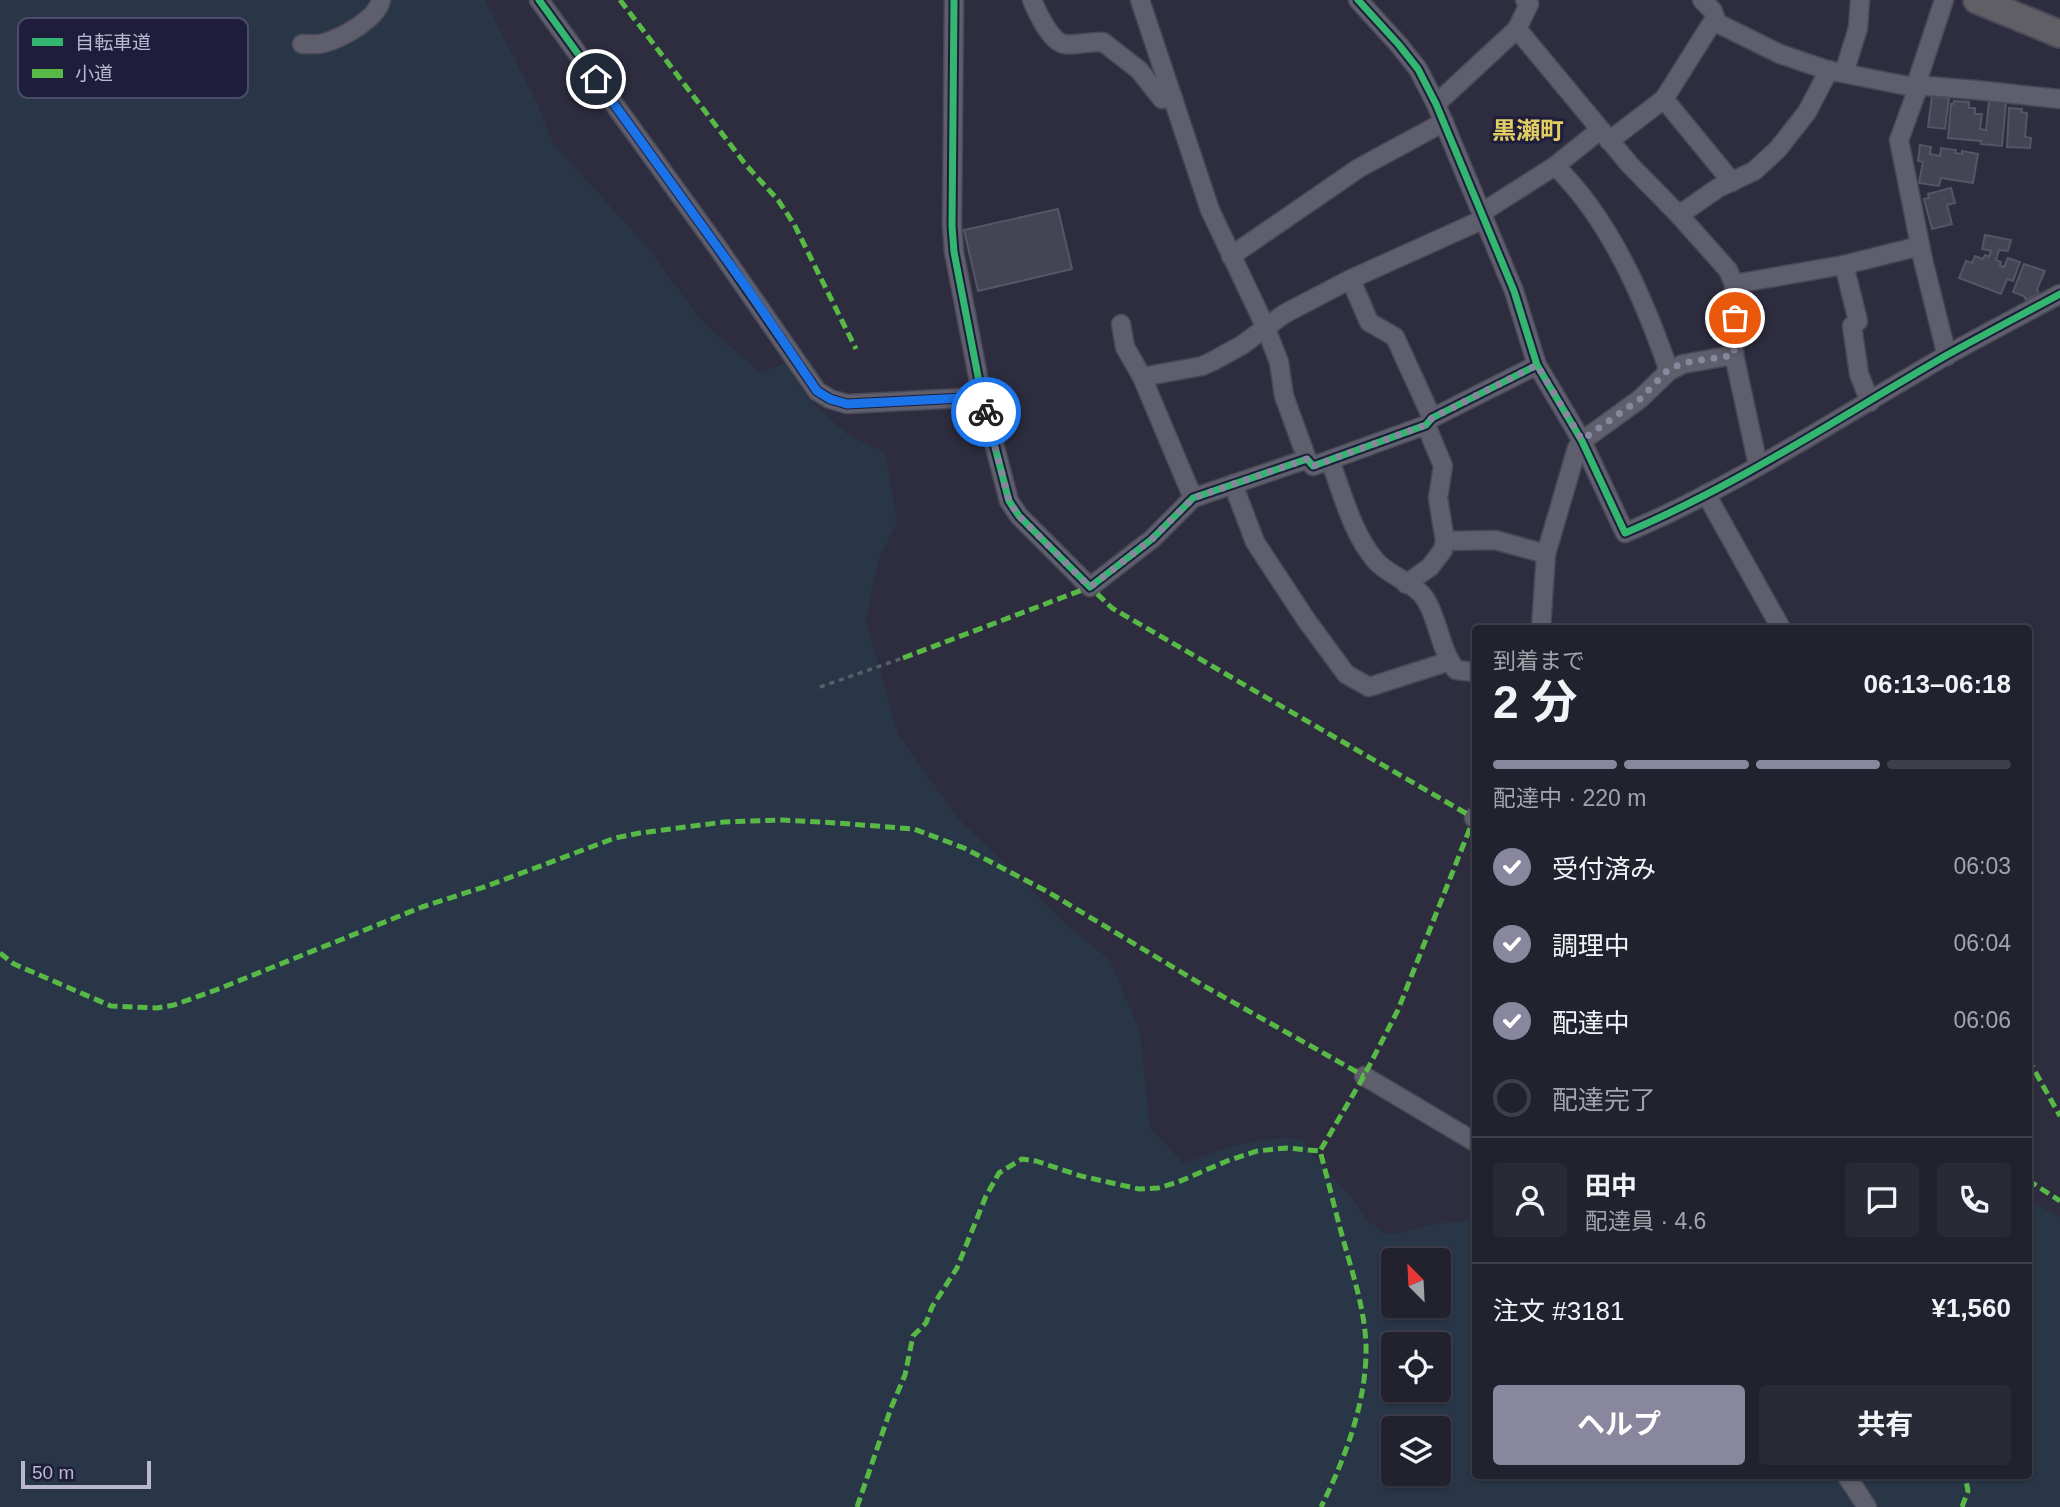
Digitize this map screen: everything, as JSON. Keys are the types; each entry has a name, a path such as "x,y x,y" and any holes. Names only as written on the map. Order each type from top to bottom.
{"highway":[{"path":"1977,0 2060,34"}],"street":[{"path":"302,44 323,43 345,34 363,23 380,5 381,0"},
{"path":"539,0 726,258 817,391 830,399 847,404 982,397"},
{"path":"954,0 951,226 954,252 982,397 1009,501 1019,516 1090,587 1152,539 1193,498 1307,459"},
{"path":"1032,0 1055,40 1062,44 1103,42 1139,70 1162,99 1173,98"},
{"path":"1140,0 1210,210 1265,326 1279,362 1284,396 1307,459 1313,466 1429,421 1537,365"},
{"path":"1358,0 1418,69 1436,104 1514,290 1537,365 1582,440 1625,533 1681,509 2060,294"},
{"path":"1702,0 1717,23 1780,54 1836,72 1918,88 1927,86 2060,99"},
{"path":"1679,215 1718,188 1754,172 1778,149 1836,72 1858,28 1860,0"},
{"path":"1944,0 1917,82 1918,88 1899,140 1920,246 1947,356"},
{"path":"1436,104 1517,29 1530,2"},
{"path":"1142,377 1202,366 1242,345 1265,326 1351,279 1482,216 1555,166 1664,99 1715,18"},
{"path":"1517,29 1604,135 1728,270 1734,284 1734,355 1758,465"},
{"path":"1664,99 1732,182"},
{"path":"1231,256 1359,169 1444,122"},
{"path":"1555,166 1570,181 1615,248 1656,333 1668,370"},
{"path":"1734,284 1844,265 1920,246"},
{"path":"1844,265 1858,321 1852,326 1860,374 1870,402"},
{"path":"1351,279 1369,322 1395,337 1429,421 1443,466 1438,498 1445,541 1443,550 1430,567 1406,583"},
{"path":"1121,324 1125,347 1142,377 1193,498"},
{"path":"1541,625 1546,554 1577,447 1582,440 1640,399 1668,370 1683,363 1734,355"},
{"path":"1330,461 1366,548 1376,562 1425,600 1450,661 1457,670 1472,672"},
{"path":"1233,484 1255,542 1346,674 1369,687 1450,661"},
{"path":"1706,494 1779,625"},
{"path":"1445,541 1495,540 1546,554"},
{"path":"1364,1076 1472,1140"},
{"path":"1849,1479 1867,1507"}],"path":[{"path":"820,687 903,658"}],"shaded area":[{"path":"0,0 485,0 537,103 553,143 648,248 701,320 760,373 784,363 809,399 849,436 885,452 897,523 878,561 866,621 898,734 956,816 1066,924 1110,960 1140,1031 1150,1128 1184,1164 1257,1141 1303,1140 1368,1221 1388,1235 1434,1224 1472,1220 1472,1479 2032,1479 2032,1202 2060,1217 2060,1507 0,1507"}],"building":[{"path":"1932,96 1949,98 1945,129 1928,127"},
{"path":"1954,101 1969,102 1969,108 1975,108 1975,114 1982,114 1980,129 1986,130 1989,101 2006,102 2002,146 1948,138 1951,104"},
{"path":"2009,108 2022,109 2021,112 2027,113 2025,137 2031,138 2030,148 2007,147"},
{"path":"1920,145 1931,147 1930,154 1940,156 1941,148 1956,150 1955,153 1962,154 1962,151 1978,154 1973,183 1941,178 1939,186 1919,183 1923,162 1918,161"},
{"path":"1951,188 1955,203 1947,205 1952,224 1932,229 1924,199 1929,198 1928,194"},
{"path":"1058,209 1072,269 978,291 964,230"},
{"path":"1985,235 2011,240 2008,251 1999,250 1996,260 2001,262 2000,266 2004,267 2008,258 2020,262 2013,281 2007,279 2001,294 1959,278 1966,261 1972,263 1975,256 1983,259 1985,255 1989,257 1991,251 1982,249"},
{"path":"2024,264 2045,271 2037,289 2039,294 2026,300 2024,296 2013,292"}],"marked path":[{"path":"620,0 746,165 778,200 794,224 856,349"},
{"path":"903,658 1090,587 1112,608 1472,817"},
{"path":"0,953 14,964 111,1006 157,1008 216,990 422,907 487,886 615,838 724,822 783,820 914,829 964,848 1048,892 1206,987 1364,1076"},
{"path":"1321,1507 1352,1433 1365,1374 1366,1340 1359,1296 1320,1151 1364,1076 1398,1010 1472,823"},
{"path":"2032,1066 2060,1116"},
{"path":"857,1507 905,1375 913,1336 926,1323 932,1307 957,1268 986,1196 999,1173 1022,1159 1139,1189 1158,1188 1257,1151 1286,1148 1320,1151"},
{"path":"2032,1183 2060,1201"},
{"path":"1962,1507 1968,1491 1966,1479"}],"cycle path":[{"path":"539,0 718,248 817,391 830,399 847,404 982,397"},
{"path":"954,0 952,226 954,252 982,397 1009,501 1019,516 1090,587 1152,539 1193,498 1307,459 1313,466 1426,425 1432,418 1537,365"},
{"path":"1358,0 1418,69 1436,104 1514,291 1537,365 1582,441 1625,533 1749,472 1947,355 2060,294"}],"way so far":[{"path":"986,412 1009,501 1019,516 1090,587 1152,539 1193,498 1307,459 1313,466 1330,461 1426,425 1432,418 1537,365 1582,440 1640,399 1668,370 1683,363 1734,355 1735,318"}],"district":[{"name":"黒瀬町","path":"1528,130"}],"route":[{"path":"596,79 747,288 817,391 830,399 847,404 982,397 986,412"}]}
